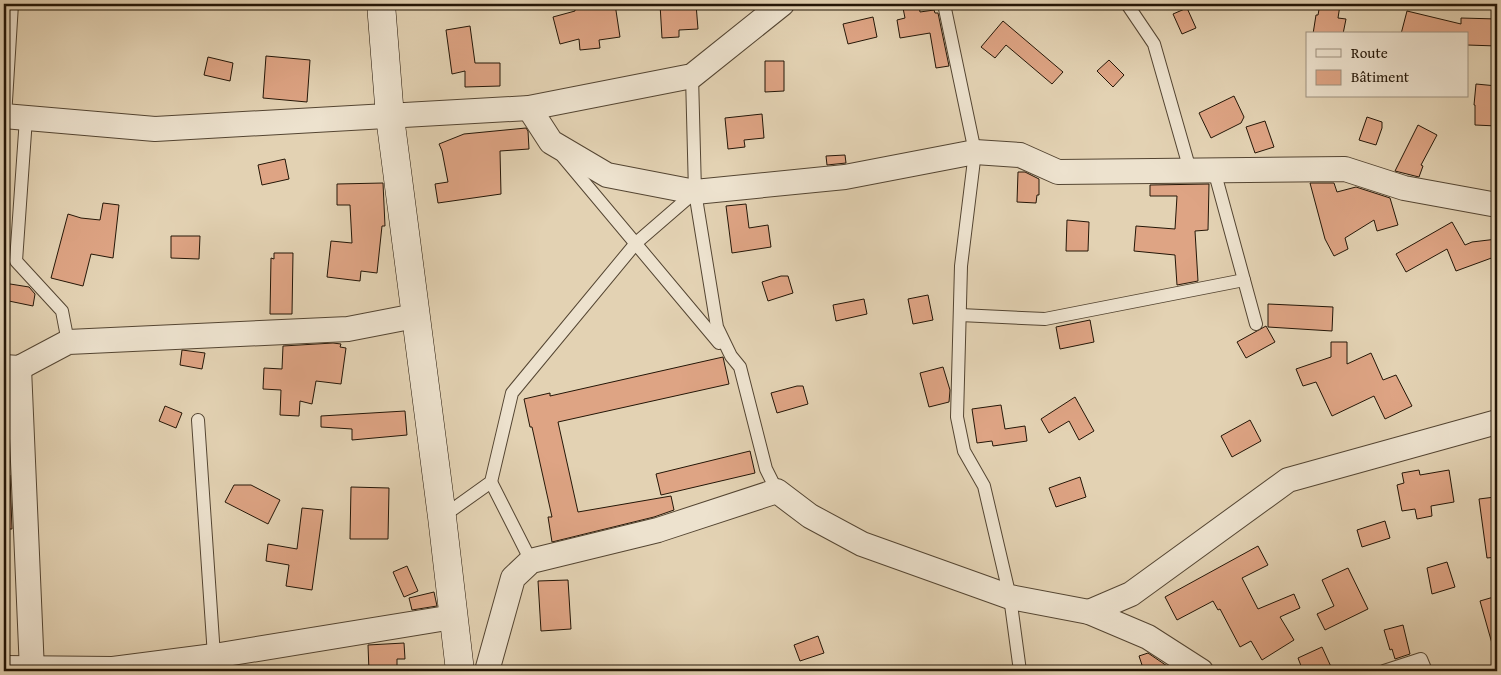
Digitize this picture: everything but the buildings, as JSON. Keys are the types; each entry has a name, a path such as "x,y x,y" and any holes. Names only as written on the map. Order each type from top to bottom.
{"street":[{"path":"381,4 390,116 460,671"},
{"path":"11,117 155,129 528,108 692,76 782,4"},
{"path":"528,108 550,142 606,175 695,192 845,178 975,152 1020,156 1058,172 1345,169 1404,188 1497,205"},
{"path":"32,669 11,368 68,342 348,329 415,316"},
{"path":"1089,612 1131,594 1288,480 1497,426"},
{"path":"487,671 512,578 531,561 658,530 777,491 810,516 862,544 1010,597 1089,612 1148,637 1201,671"},
{"path":"4,668 113,669 228,660 453,617"}],"lane":[{"path":"12,4 11,117 16,261 62,311 68,342"},
{"path":"944,4 975,152 961,266 957,418 964,451 984,486 1010,597 1020,671"},
{"path":"1127,4 1154,44 1190,170"},
{"path":"692,76 695,192 717,327 731,356"},
{"path":"550,142 740,367 766,469 777,491"},
{"path":"1214,170 1256,324"},
{"path":"531,561 491,482 512,393 636,243 695,192"},
{"path":"960,315 1045,319 1244,280"},
{"path":"198,420 228,660"},
{"path":"442,517 491,482"},
{"path":"1384,671 1421,659 1426,671"}]}
